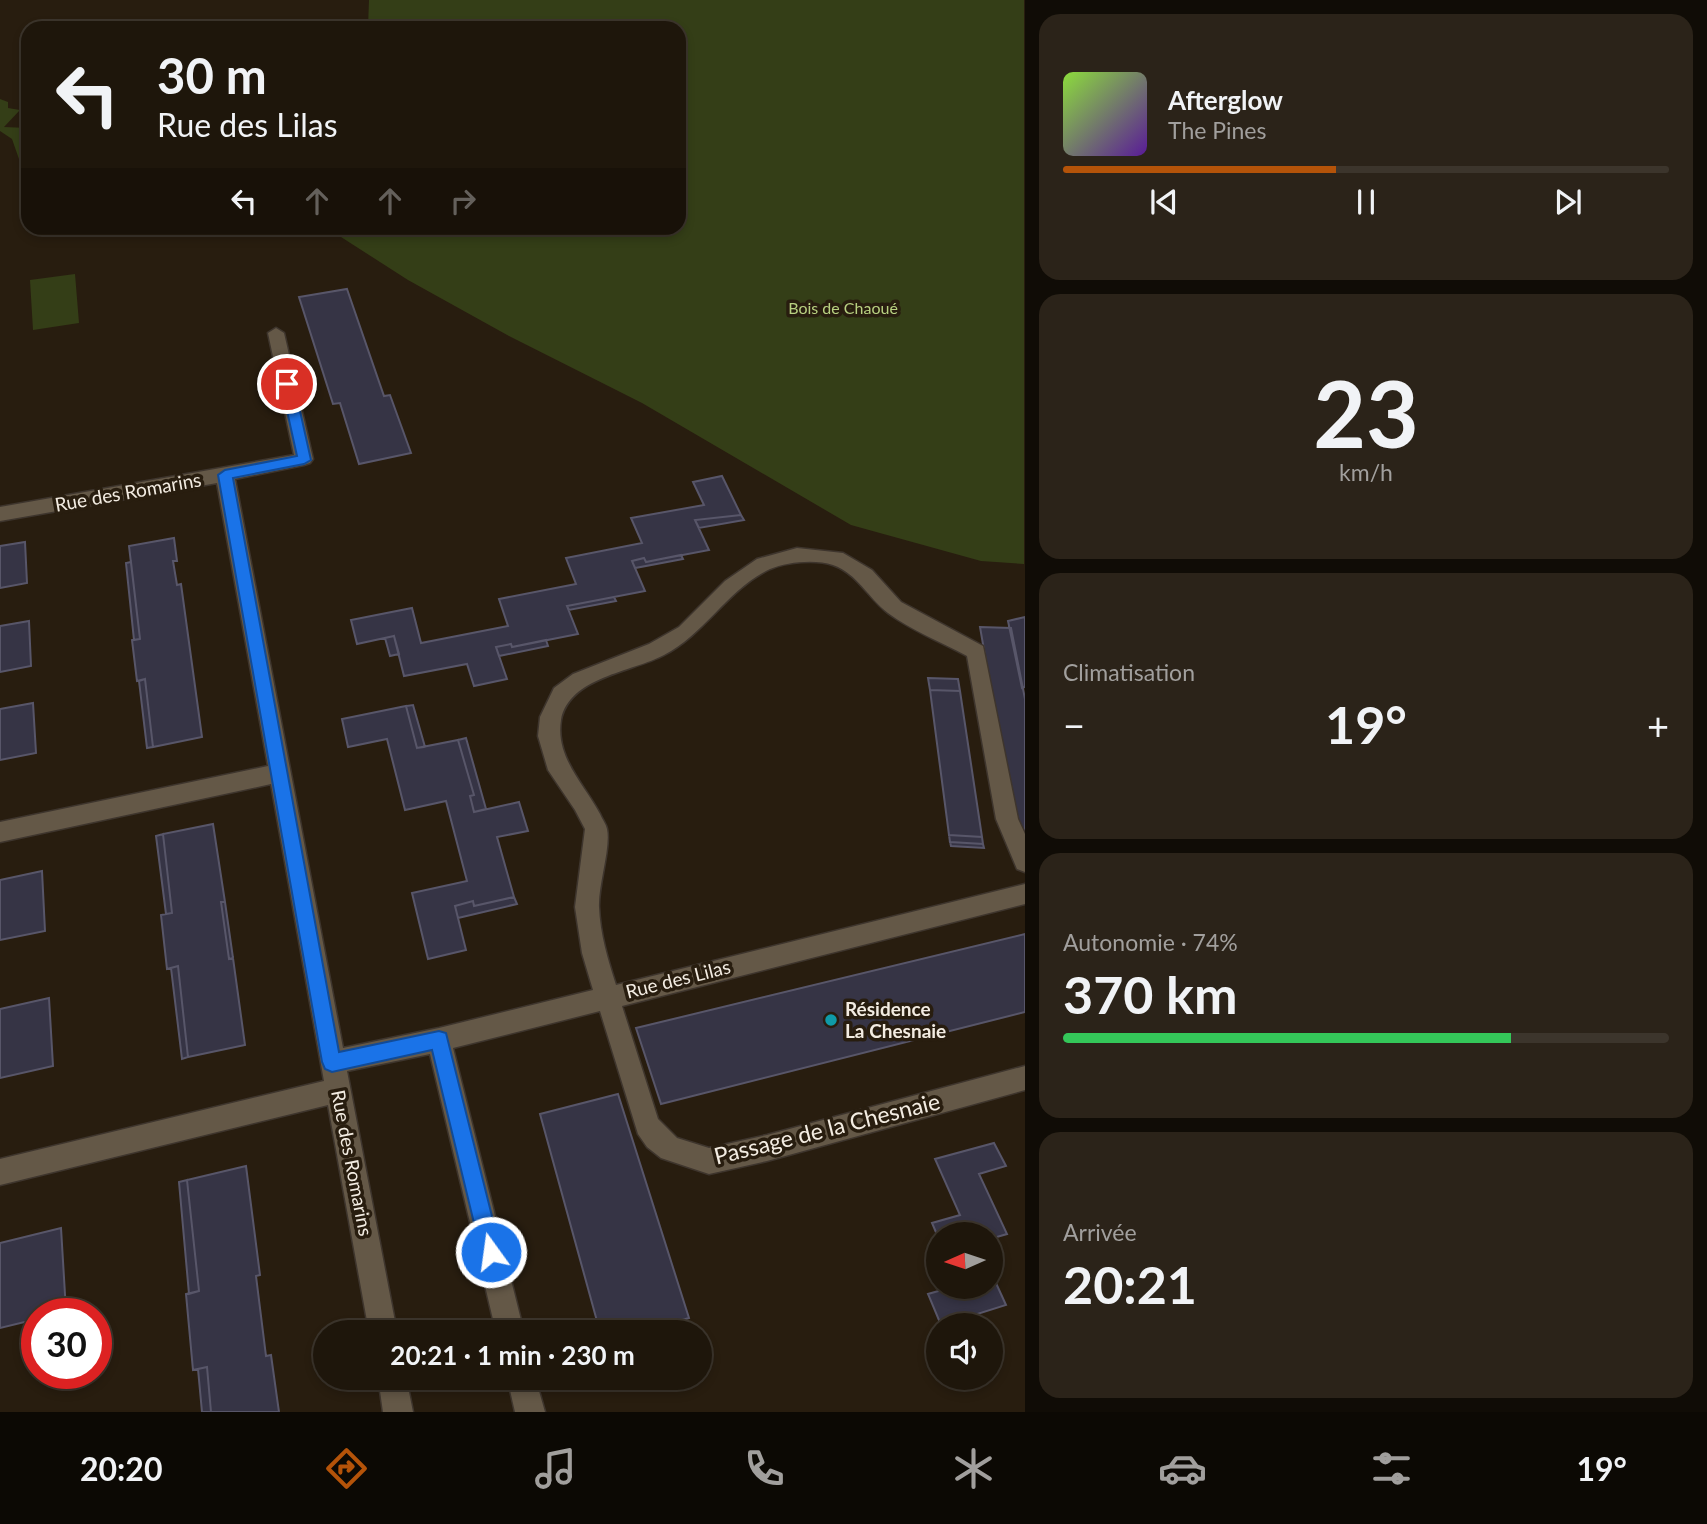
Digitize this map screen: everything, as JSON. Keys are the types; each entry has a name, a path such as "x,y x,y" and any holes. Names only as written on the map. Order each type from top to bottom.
{"street":[{"path":"225,475 304,460 276,333"},
{"name":"Rue des Romarins","path":"0,514 225,475 381,1320"},
{"name":"Passage de la Chesnaie","path":"1024,862 1007,819 976,652 894,607 864,575 836,558 797,555 764,564 732,586 687,632 656,650 580,680 561,694 551,717 549,736 559,770 583,803 596,829 586,907 594,953 648,1125 656,1138 670,1149 709,1161 767,1148 1024,1078"},
{"path":"0,832 279,773"},
{"name":"Rue des Lilas","path":"332,1062 439,1040 606,996 1024,894"},
{"path":"439,1040 507,1320"},
{"path":"0,1172 338,1090"},
{"path":"394,1390 398,1412"},
{"path":"524,1390 530,1412"}],"green space":[{"name":"Bois de Chaoué","path":"369,0 1024,0 1024,564 981,561 851,525 642,403 509,336 408,280 338,235 686,235 686,21 368,21"},
{"path":"0,99 8,102 8,108 20,110 4,127 21,128 21,160 12,139 0,131"},
{"path":"75,274 79,323 33,330 30,280"}],"building":[{"path":"347,289 384,396 390,395 411,453 359,464 340,403 333,404 299,297"},
{"path":"722,476 741,515 695,520 709,550 646,562 644,558 632,561 645,591 567,606 578,634 512,647 511,644 496,647 507,679 474,686 467,664 404,676 394,636 357,644 351,620 412,608 421,643 508,626 499,599 576,584 566,558 642,543 631,518 704,505 693,482"},
{"path":"741,515 744,520 699,528 695,520"},
{"path":"174,538 177,561 173,561 177,585 181,584 202,737 153,747 145,679 137,681 132,640 140,639 129,546"},
{"path":"25,542 27,583 0,588 0,546"},
{"path":"681,555 683,559 635,568 632,561 644,558 646,562"},
{"path":"131,562 140,639 134,640 126,563"},
{"path":"614,597 616,601 569,610 567,606"},
{"path":"1025,617 1025,687 1022,688 1008,621"},
{"path":"29,621 31,666 0,672 0,626"},
{"path":"980,627 1011,628 1025,699 1025,846 1018,845"},
{"path":"394,636 399,654 390,656 385,638"},
{"path":"546,640 548,646 499,656 496,647 511,644 512,647"},
{"path":"928,678 958,679 960,691 930,690"},
{"path":"145,679 153,747 147,748 139,681"},
{"path":"930,690 960,691 982,837 949,835"},
{"path":"33,703 36,753 0,760 0,709"},
{"path":"413,705 425,747 417,748 406,706"},
{"path":"406,706 417,748 458,740 474,795 470,796 474,812 519,802 528,831 497,837 514,897 474,906 473,901 455,906 466,950 428,959 412,893 467,881 446,801 405,810 387,739 348,747 342,719"},
{"path":"466,738 486,809 474,812 470,796 474,795 458,740"},
{"path":"213,824 225,902 221,902 229,959 233,958 245,1045 188,1057 178,966 167,969 161,915 172,913 163,834"},
{"path":"163,834 172,913 166,914 156,836"},
{"path":"949,835 982,837 983,844 950,842"},
{"path":"950,842 983,844 984,848 951,846"},
{"path":"42,871 45,931 0,940 0,880"},
{"path":"514,897 517,904 458,918 455,906 473,901 474,906"},
{"path":"221,902 225,902 233,958 229,959"},
{"name":"Résidence La Chesnaie","path":"1025,934 1025,1012 661,1104 636,1028"},
{"path":"178,966 188,1057 182,1059 171,968"},
{"path":"49,998 53,1066 0,1078 0,1009"},
{"path":"618,1094 689,1318 597,1320 540,1114"},
{"path":"994,1143 1006,1166 979,1174 1001,1222 936,1222 960,1215 935,1159"},
{"path":"246,1166 260,1275 256,1276 266,1356 271,1355 279,1412 211,1412 207,1367 193,1370 186,1294 199,1291 187,1180"},
{"path":"187,1180 199,1291 189,1294 179,1182"},
{"path":"61,1228 65,1298 21,1298 21,1323 0,1328 0,1243"},
{"path":"1003,1298 1006,1305 980,1313 936,1313 930,1299"},
{"path":"207,1367 211,1412 202,1412 198,1369"}],"place":[{"name":"Résidence La Chesnaie","path":"831,1020"}],"route":[{"path":"287,384 304,460 225,475 332,1062 439,1040 491,1252"}]}
